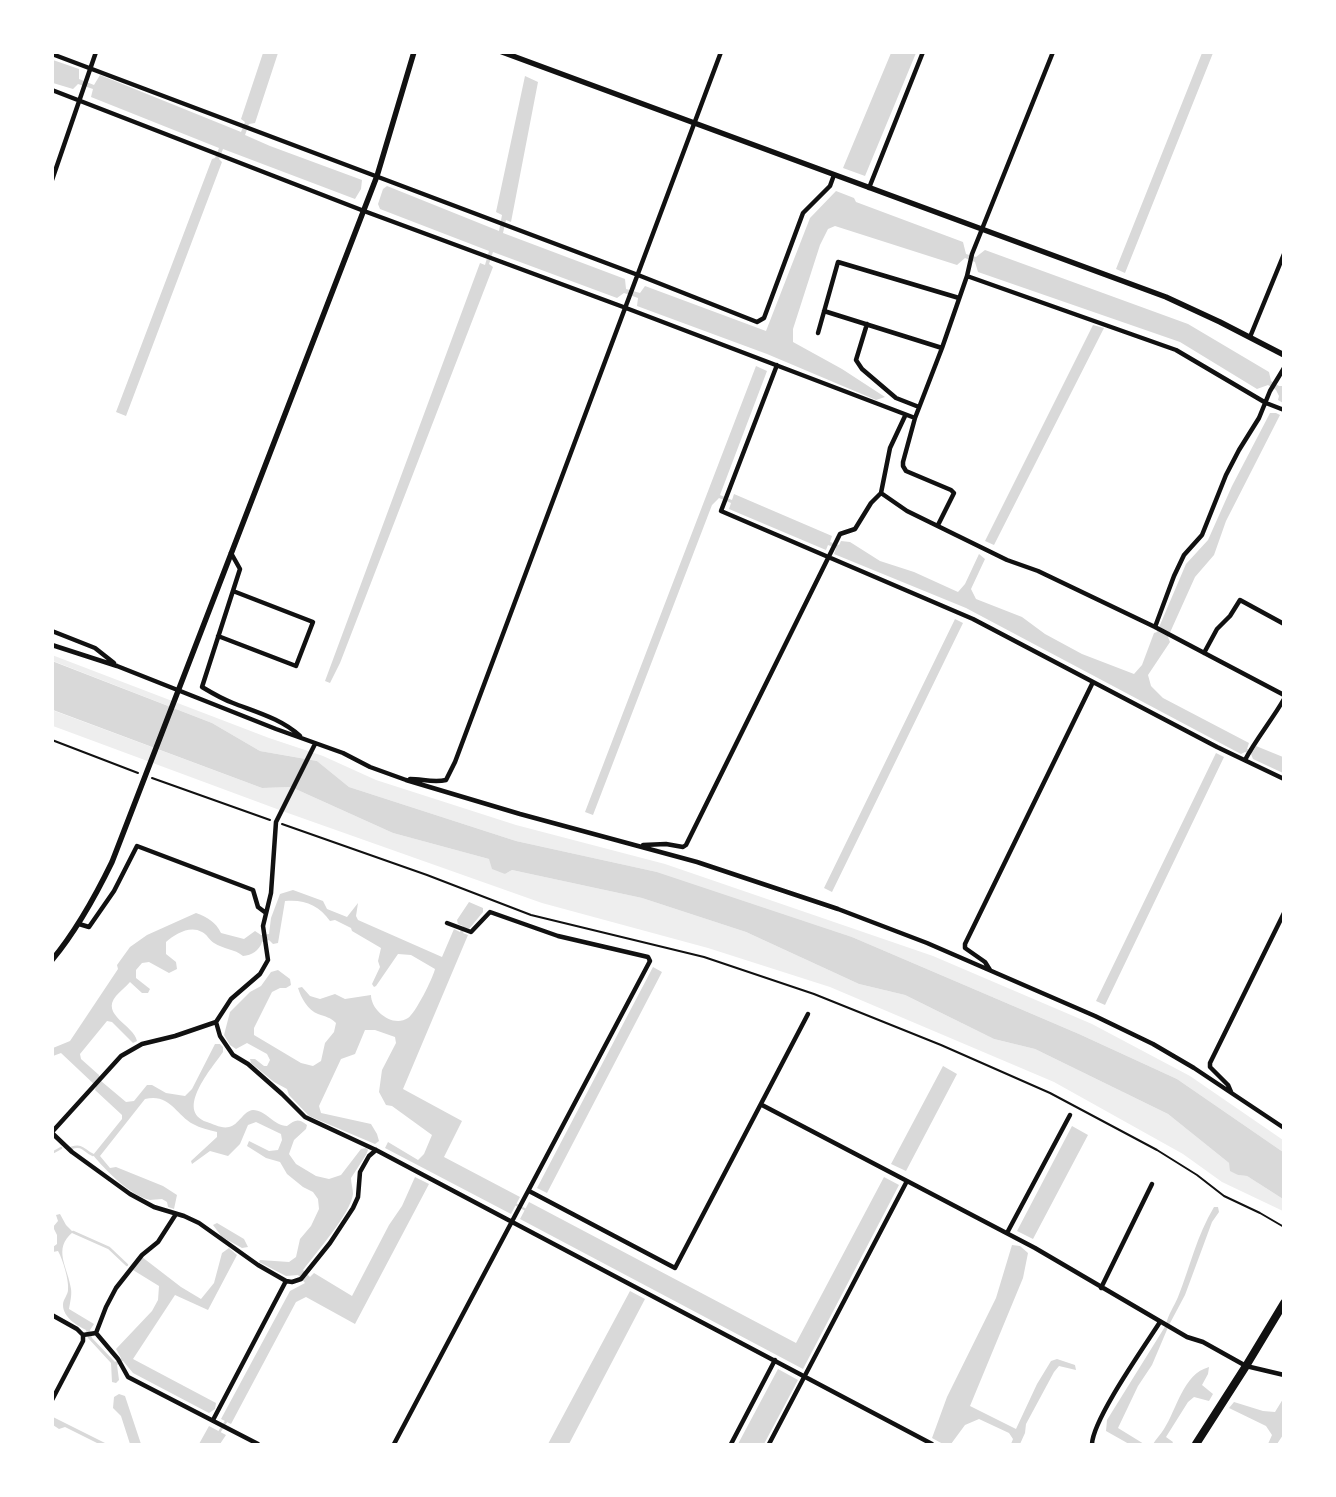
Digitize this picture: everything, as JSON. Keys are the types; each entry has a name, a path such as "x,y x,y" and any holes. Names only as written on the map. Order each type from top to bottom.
{"main road":[{"path":"1196,1444 1284,1303"}],"street":[{"path":"52,180 96,52"},
{"path":"52,960 68,942 112,862 144,775 364,211 377,176 414,52"},
{"path":"502,52 1166,297 1284,355"},
{"path":"406,780 423,779 438,782 446,780 455,762 721,52"},
{"path":"869,188 923,52"},
{"path":"938,525 954,493 906,471 903,466 915,418 942,348 967,276 972,254 1052,52"},
{"path":"52,54 241,124 757,322 764,318 803,213 830,186 834,175"},
{"path":"52,90 364,211 777,365 905,416 915,418"},
{"path":"1250,337 1284,254"},
{"path":"818,333 838,262 959,298"},
{"path":"967,276 1176,350 1266,403 1284,410"},
{"path":"824,311 942,348"},
{"path":"867,324 856,360 862,370 896,398 919,407"},
{"path":"777,365 721,511 973,620 1284,779"},
{"path":"1156,628 1174,576 1184,555 1202,535 1230,467 1266,403 1270,390 1284,368"},
{"path":"638,845 666,844 683,847 686,845 840,534 855,529 871,503 881,493 890,448 905,416"},
{"path":"881,493 907,511 1007,560 1038,571 1156,628 1284,697 1245,760"},
{"path":"231,552 240,569 202,687 231,702 269,717 294,730 301,737"},
{"path":"218,636 296,666 313,622 233,591"},
{"path":"1204,653 1217,629 1230,616 1240,600 1284,624"},
{"path":"52,631 95,648 117,666"},
{"path":"52,645 117,666 178,689 276,730 336,750 370,767 406,780 520,814 698,862 838,909 927,943 1095,1016 1153,1044 1194,1068 1284,1128"},
{"path":"992,971 985,962 965,948 965,944 1093,682"},
{"path":"315,744 276,822 271,893 262,926 268,960 260,974 231,999 216,1022 220,1036 233,1055 248,1064 305,1117 376,1150 932,1444"},
{"path":"79,924 90,927 114,891 137,846 253,890 258,907 266,913"},
{"path":"394,1444 650,961 648,957 558,936 490,912 471,932 447,923"},
{"path":"1231,1093 1228,1085 1210,1067 1210,1063 1284,913"},
{"path":"529,1191 675,1268 808,1014"},
{"path":"216,1022 211,1022 176,1036 142,1044 121,1056 52,1132 72,1152 130,1194 154,1207 184,1216 199,1223 258,1265 286,1281 292,1282 300,1279 306,1272 330,1242 353,1208 358,1196 360,1172 369,1156 376,1150"},
{"path":"762,1105 1007,1233 1187,1337 1209,1346 1246,1366 1284,1375"},
{"path":"1007,1233 1070,1115"},
{"path":"769,1444 908,1181"},
{"path":"1101,1288 1152,1184"},
{"path":"94,1333 116,1288 142,1255 158,1242 176,1214"},
{"path":"213,1420 286,1281"},
{"path":"52,1315 84,1335"},
{"path":"1092,1444 1092,1438 1104,1413 1162,1323"},
{"path":"84,1335 94,1333"},
{"path":"94,1333 119,1362 128,1377 258,1444"},
{"path":"52,1400 83,1341 84,1335"},
{"path":"731,1444 775,1360"}],"path":[{"path":"52,740 531,914 704,957 814,994 932,1041 1050,1093 1157,1150 1197,1175 1224,1196 1284,1227"}],"shaded area":[{"path":"263,53 278,53 255,123 249,124 245,135 362,180 361,189 355,199 223,149 219,159 222,162 126,416 116,412 212,159 215,158 219,148 91,97 93,89 78,84 73,89 53,83 53,60 79,69 79,79 94,85 100,75 241,132 245,122 241,119"},
{"path":"891,53 916,53 865,176 843,168"},
{"path":"1202,53 1213,53 1125,273 1116,269"},
{"path":"525,76 538,82 511,222 506,220 503,233 625,279 626,289 640,293 645,286 766,331 810,218 836,191 854,198 856,202 963,242 966,254 976,257 985,250 1188,324 1269,372 1271,381 1279,386 1283,386 1283,403 1278,400 1279,396 1276,390 1268,385 1257,389 1180,342 978,272 975,262 965,258 957,265 835,226 828,229 820,245 793,329 793,342 842,369 885,397 876,400 767,354 637,306 638,298 624,293 617,298 493,252 489,264 493,267 340,663 330,683 325,681 480,263 485,265 489,251 380,209 378,204 383,189 387,186 499,231 502,215 496,212"},
{"path":"1093,325 1104,328 994,545 985,541"},
{"path":"756,366 767,371 720,495 732,500 734,494 832,536 830,542 839,545 841,541 850,542 880,561 914,572 958,592 965,584 979,554 985,559 971,589 976,599 1022,617 1045,634 1082,654 1134,674 1142,665 1154,633 1157,632 1186,564 1208,540 1232,486 1270,413 1280,415 1226,521 1214,555 1195,577 1168,637 1170,642 1148,675 1151,686 1163,698 1249,743 1247,749 1253,751 1256,746 1283,757 1283,773 1253,759 1251,754 1245,752 1241,754 966,608 834,554 836,548 828,545 826,550 729,509 731,503 719,498 712,505 593,815 585,812"},
{"path":"955,619 963,623 832,892 824,888"},
{"path":"52,655 269,738 323,756 376,780 516,825 665,864 933,956 1092,1024 1190,1076 1283,1140 1283,1152 1177,1079 1079,1034 852,937 657,872 516,841 349,787 317,761 260,751 212,723 53,661"},
{"path":"52,661 212,723 260,751 317,761 349,787 516,841 657,872 852,937 1079,1034 1177,1079 1283,1152 1283,1199 1247,1176 1238,1175 1230,1171 1229,1163 1168,1114 1035,1049 994,1039 905,995 859,984 746,932 642,898 512,870 505,874 492,869 489,859 393,833 291,787 262,788 53,710"},
{"path":"52,710 262,788 291,787 393,833 489,859 505,874 512,870 642,898 746,932 859,984 905,995 994,1039 1035,1049 1168,1114 1229,1163 1238,1175 1247,1176 1283,1199 1283,1211 1222,1182 1183,1154 1054,1082 830,987 708,948 542,903 285,812 53,726"},
{"path":"1216,753 1224,757 1105,1005 1096,1001"},
{"path":"293,890 323,901 327,909 347,917 358,903 356,916 358,920 442,957 454,929 460,932 463,926 458,924 457,920 469,902 483,908 483,912 469,929 465,928 463,933 468,935 403,1089 462,1121 444,1157 520,1197 511,1214 385,1148 388,1142 418,1160 424,1154 432,1135 392,1106 386,1105 379,1092 382,1070 396,1043 395,1037 375,1030 365,1030 355,1054 341,1059 319,1106 321,1113 371,1124 379,1141 375,1144 309,1116 289,1095 287,1089 274,1082 251,1063 250,1059 255,1059 264,1066 267,1066 270,1060 267,1054 247,1043 236,1049 230,1045 224,1035 230,1012 250,992 261,986 271,972 278,970 290,979 291,985 272,992 254,1028 254,1035 301,1063 313,1066 321,1061 325,1043 334,1032 336,1023 330,1018 311,1010 303,1000 298,988 302,987 310,996 320,999 335,994 345,999 371,995 372,1001 379,1012 390,1019 402,1021 408,1018 415,1010 435,969 411,955 398,954 374,987 372,984 380,967 378,961 381,948 352,931 351,928 335,920 330,921 316,907 298,901 285,901 278,943 273,944 269,940 262,942 255,952 249,955 243,956 218,945 212,942 204,933 193,929 178,933 166,942 166,954 176,962 177,969 169,973 149,962 142,963 136,970 136,978 150,989 148,993 142,993 130,982 116,996 112,1003 112,1009 115,1014 135,1035 137,1041 133,1043 112,1022 107,1021 80,1054 81,1059 99,1075 101,1081 126,1102 134,1101 147,1085 152,1085 166,1093 185,1096 192,1089 215,1044 220,1044 223,1047 223,1052 198,1089 194,1109 198,1116 207,1122 223,1127 236,1124 246,1113 253,1110 262,1112 282,1125 287,1126 292,1122 301,1121 307,1125 306,1129 294,1140 289,1154 296,1164 316,1176 329,1179 341,1175 361,1149 366,1148 368,1150 366,1155 351,1178 353,1194 346,1212 303,1270 310,1277 314,1273 352,1296 389,1225 402,1206 415,1177 429,1184 355,1324 306,1297 296,1302 231,1424 221,1419 290,1291 305,1283 298,1275 286,1276 259,1262 260,1260 289,1262 296,1257 300,1239 311,1226 319,1209 318,1199 313,1192 303,1187 287,1174 280,1162 266,1158 247,1146 249,1141 269,1151 278,1150 282,1140 281,1134 256,1122 248,1125 240,1144 228,1156 210,1151 192,1164 191,1161 217,1137 217,1132 193,1124 167,1102 154,1098 145,1099 100,1156 110,1168 116,1167 163,1186 177,1195 174,1209 168,1207 167,1202 162,1199 150,1200 143,1198 111,1175 93,1155 122,1119 122,1115 95,1090 96,1086 61,1053 53,1056 53,1048 70,1041 118,969 117,965 130,947 147,935 196,913 211,920 221,933 244,939 255,931 261,935 269,934 271,918 280,894"},
{"path":"653,967 662,972 547,1193 537,1188"},
{"path":"943,1066 957,1074 906,1171 891,1164"},
{"path":"1072,1126 1088,1135 1033,1239 1017,1231"},
{"path":"884,1177 899,1185 803,1369 520,1219 529,1202 796,1343"},
{"path":"1214,1207 1218,1207 1219,1212 1212,1222 1185,1295 1169,1325 1152,1365 1138,1386 1118,1428 1144,1444 1129,1444 1106,1431 1107,1420 1166,1325 1198,1240"},
{"path":"60,1214 66,1225 73,1232 63,1245 62,1252 71,1289 69,1309 94,1324 90,1330 92,1338 115,1362 121,1358 116,1349 152,1311 158,1300 159,1286 133,1270 142,1257 181,1287 201,1299 214,1283 222,1253 229,1248 237,1255 208,1310 175,1295 133,1359 216,1403 215,1409 209,1413 133,1373 123,1361 117,1365 119,1380 116,1383 112,1382 111,1363 88,1338 86,1330 78,1326 65,1313 63,1303 68,1290 67,1276 58,1251 53,1252 53,1247 57,1244 57,1235 53,1227 58,1221 56,1215"},
{"path":"217,1223 244,1239 248,1247 242,1248 222,1237 213,1225"},
{"path":"1012,1245 1020,1246 1028,1253 1023,1278 970,1406 1016,1429 1037,1384 1051,1361 1057,1359 1075,1365 1076,1370 1059,1366 1054,1372 1026,1424 1025,1433 1020,1444 1011,1444 1013,1439 1009,1433 979,1419 965,1425 951,1444 943,1444 932,1438 947,1397 996,1298"},
{"path":"630,1291 645,1299 569,1444 548,1444"},
{"path":"1209,1367 1208,1374 1202,1385 1213,1394 1209,1401 1194,1397 1188,1402 1166,1437 1173,1442 1172,1444 1153,1444 1169,1421 1187,1384 1200,1371"},
{"path":"778,1369 798,1380 764,1444 738,1444"},
{"path":"119,1394 125,1396 141,1444 130,1444 121,1416 113,1408 114,1397"},
{"path":"1283,1399 1283,1435 1277,1444 1268,1444 1272,1435 1266,1426 1229,1408 1234,1402 1263,1411 1275,1412"},
{"path":"52,1417 107,1444 99,1444 65,1427 59,1429 53,1425"},
{"path":"209,1426 226,1435 220,1444 199,1444"}],"waterway":[{"path":"71,1148 81,1147 93,1155"},
{"path":"52,1153 61,1148"},
{"path":"513,1203 528,1211"},
{"path":"73,1232 109,1248 127,1265"},
{"path":"218,1434 227,1420"}]}
